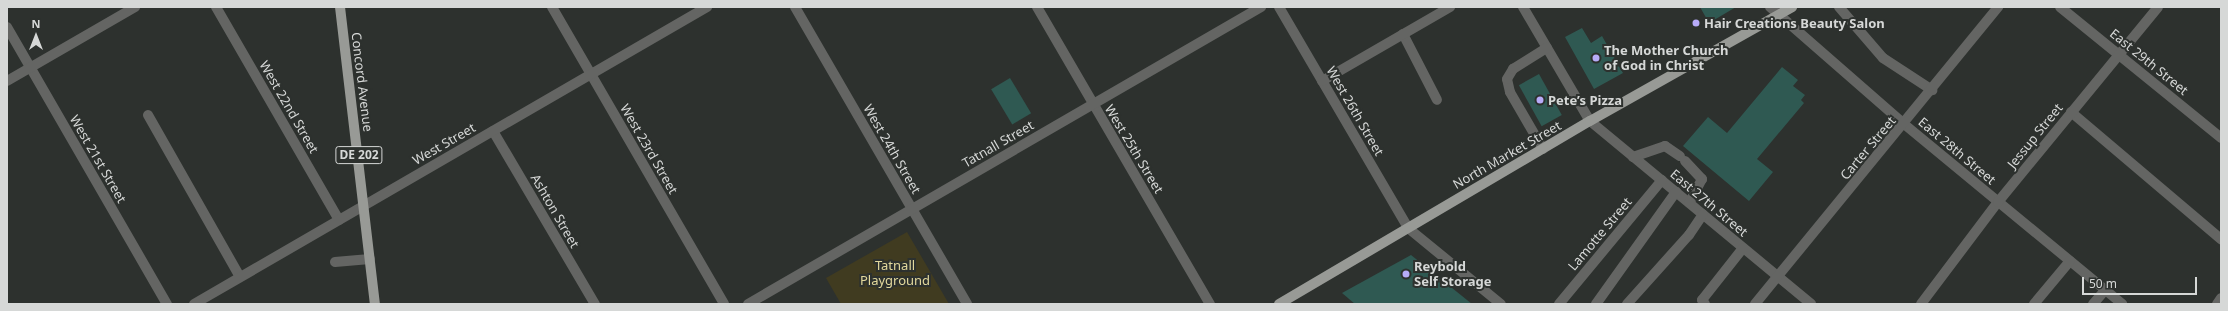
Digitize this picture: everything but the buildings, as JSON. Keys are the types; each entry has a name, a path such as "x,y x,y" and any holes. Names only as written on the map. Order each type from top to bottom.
{"main road":[{"name":"Concord Avenue","path":"340,7 365,205 375,304"},
{"name":"North Market Street","path":"1279,304 1590,121 1792,7"}],"street":[{"path":"7,81 135,7"},
{"name":"West 22nd Street","path":"216,7 339,220"},
{"name":"West 23rd Street","path":"552,7 724,304"},
{"name":"West Street","path":"194,304 207,300 240,277 707,7"},
{"name":"West 24th Street","path":"795,7 967,304"},
{"name":"West 25th Street","path":"1037,7 1210,304"},
{"name":"Tatnall Street","path":"748,304 1261,7"},
{"name":"West 26th Street","path":"1279,7 1408,228"},
{"path":"1322,81 1450,7"},
{"name":"East 27th Street","path":"1523,7 1590,121 1811,304"},
{"name":"East 28th Street","path":"1770,7 1777,16 1904,124 2122,304"},
{"path":"1839,7 1848,12 1883,58 1932,90"},
{"name":"Carter Street","path":"1755,304 1932,90 1998,7"},
{"name":"East 29th Street","path":"2060,7 2119,53 2221,138"},
{"name":"Jessup Street","path":"1921,304 1998,202 2158,7"},
{"name":"West 21st Street","path":"7,27 166,304"},
{"path":"1403,34 1437,100"},
{"path":"1543,149 1510,92 1508,79 1513,69 1547,48"},
{"path":"2071,112 2221,239"},
{"path":"148,116 240,277"},
{"name":"Ashton Street","path":"493,131 595,304"},
{"path":"1633,157 1665,146 1682,159 1702,179 1689,203"},
{"name":"Lamotte Street","path":"1559,304 1662,180"},
{"path":"1596,304 1676,192"},
{"path":"1627,304 1689,235 1703,214"},
{"path":"1408,228 1501,304"},
{"path":"1705,304 1702,300 1743,248"},
{"path":"335,262 370,259"},
{"path":"2034,304 2070,261"},
{"path":"2093,304 2105,290"},
{"path":"2217,304 2221,298"}],"green space":[{"name":"Tatnall Playground","path":"907,232 949,304 841,304 826,278"}],"place":[{"name":"Hair Creations Beauty Salon","path":"1696,23"},
{"name":"The Mother Church of God in Christ","path":"1596,58"},
{"name":"Pete’s Pizza","path":"1540,100"},
{"name":"Reybold Self Storage","path":"1406,274"}]}
